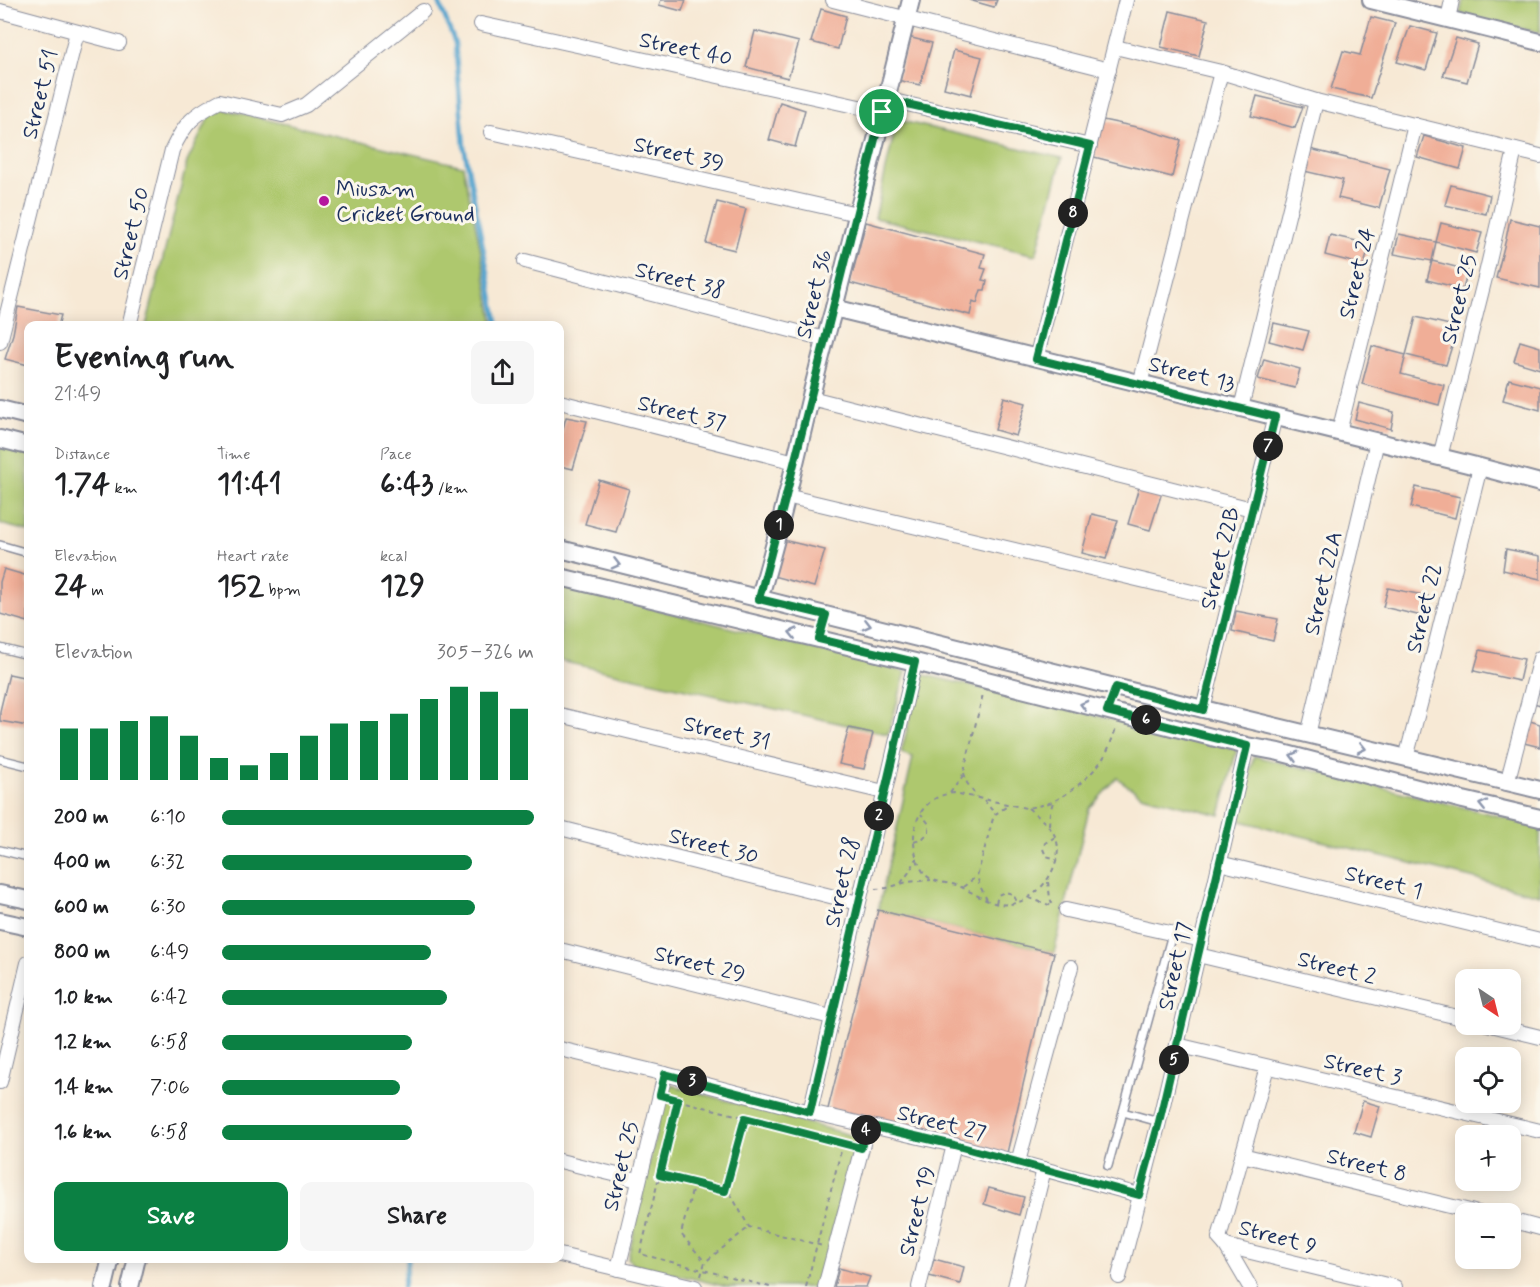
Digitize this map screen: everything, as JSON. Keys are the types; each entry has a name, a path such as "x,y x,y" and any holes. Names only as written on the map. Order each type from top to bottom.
{"street":[{"path":"833,0 1109,69"},
{"name":"Street 36","path":"759,599 911,0"},
{"path":"1036,359 1126,0"},
{"path":"1371,0 1540,42"},
{"path":"1448,19 1452,0"},
{"path":"0,11 119,43"},
{"name":"Street 50","path":"130,321 172,150 183,129 202,111 220,101 282,115 306,105 423,11"},
{"name":"Street 40","path":"482,24 1090,146"},
{"name":"Street 51","path":"0,342 77,32"},
{"path":"1115,46 1221,72 1316,101 1540,156"},
{"path":"1140,384 1221,72"},
{"path":"1241,408 1316,101"},
{"name":"Street 24","path":"1339,432 1415,125"},
{"name":"Street 39","path":"492,132 857,214"},
{"name":"Street 25","path":"1440,457 1515,150"},
{"name":"Street 38","path":"525,261 825,339"},
{"name":"Street 13","path":"834,308 1540,483"},
{"path":"811,398 1252,509"},
{"name":"Street 37","path":"564,403 795,462"},
{"path":"0,408 24,415"},
{"name":"Street 22B","path":"1203,710 1275,417"},
{"path":"0,439 24,445"},
{"name":"Street 22A","path":"1308,735 1377,441"},
{"name":"Street 22","path":"1406,758 1480,467"},
{"path":"786,496 1230,601"},
{"path":"564,550 1203,710 1540,790"},
{"path":"564,577 1540,818"},
{"path":"819,639 826,615"},
{"path":"1507,783 1540,658"},
{"name":"Street 28","path":"810,1112 915,662"},
{"path":"1114,712 1116,687"},
{"name":"Street 31","path":"564,716 884,792"},
{"name":"Street 17","path":"1119,1277 1159,1122 1247,746"},
{"path":"1446,795 1453,770"},
{"name":"Street 30","path":"564,829 860,896"},
{"name":"Street 1","path":"1219,863 1540,941"},
{"path":"0,894 24,899"},
{"path":"1066,910 1202,940"},
{"path":"0,921 24,926"},
{"name":"Street 29","path":"564,951 831,1017"},
{"name":"Street 2","path":"1198,955 1455,1016"},
{"path":"1018,1162 1071,967"},
{"path":"0,1082 24,980"},
{"path":"1521,1032 1540,1037"},
{"name":"Street 3","path":"1177,1045 1540,1131"},
{"name":"Street 27","path":"564,1050 810,1112 954,1145 1139,1195"},
{"name":"Street 9","path":"1268,1067 1219,1238 1226,1246 1395,1287"},
{"name":"Street 25","path":"618,1269 665,1074"},
{"path":"825,1287 867,1125"},
{"name":"Street 19","path":"919,1287 954,1145"},
{"name":"Street 8","path":"1242,1155 1455,1207"},
{"path":"564,1162 638,1180"},
{"path":"1015,1287 1044,1169"},
{"path":"1521,1223 1540,1228"},
{"path":"1226,1246 1250,1287"},
{"path":"564,1256 618,1269 697,1283"},
{"path":"104,1287 110,1263"},
{"path":"130,1287 136,1263"}],"lane":[{"path":"0,545 24,552"},
{"path":"0,648 24,654"},
{"path":"0,759 24,765"},
{"path":"0,850 24,856"},
{"path":"1108,1166 1172,934"},
{"path":"1123,1112 1159,1122"}],"path":[{"path":"949,794 964,773 986,680"},
{"path":"1028,808 1049,825 1055,837 1057,859 1048,880 1028,898 1017,902 996,903 987,900 962,888 929,878 916,858 914,829 920,814 933,801 954,793 1028,808 1053,801 1078,786 1105,756 1114,712"},
{"path":"964,773 969,787 978,798"},
{"path":"984,800 994,814"},
{"path":"1049,825 1053,801"},
{"path":"962,888 977,876 994,814 1009,805"},
{"path":"914,841 929,832 928,821 920,814"},
{"path":"1055,837 1045,843 1042,849 1046,856 1057,859"},
{"path":"900,884 916,858"},
{"path":"977,876 987,900"},
{"path":"860,896 900,884 934,879"},
{"path":"1048,880 1053,906"},
{"path":"996,903 998,895 1005,892 1013,894 1017,902"},
{"path":"1028,898 1066,910"},
{"path":"660,1095 861,1148"},
{"path":"678,1100 640,1254 770,1287"},
{"path":"725,1191 745,1118"},
{"path":"806,1287 843,1143"},
{"path":"660,1175 730,1193 749,1227 835,1249"},
{"path":"694,1183 681,1234 705,1262"},
{"path":"697,1283 705,1262 749,1227"}],"green space":[{"path":"1463,0 1540,0 1540,33 1460,14"},
{"name":"Miusam Cricket Ground","path":"214,107 463,166 493,321 147,321 187,162"},
{"path":"897,120 1062,158 1036,255 875,218"},
{"path":"0,445 24,451 24,530 0,524"},
{"path":"564,586 906,672 888,734 564,662"},
{"path":"921,674 1237,749 1220,815 1141,795 1117,778 1089,809 1054,953 878,910 913,757 901,753"},
{"path":"1254,756 1540,826 1540,895 1237,820"},
{"path":"671,1085 857,1137 818,1287 728,1287 632,1264 628,1258 666,1088"}],"building":[{"path":"661,0 686,0 682,11 659,5"},
{"path":"969,0 997,0 994,7"},
{"path":"821,9 846,16 838,49 811,42"},
{"path":"1170,11 1208,20 1199,56 1161,47"},
{"path":"1371,17 1395,23 1371,98 1331,89 1343,51 1360,55"},
{"path":"1410,26 1437,33 1426,70 1397,62"},
{"path":"755,31 799,42 788,78 746,67"},
{"path":"908,37 932,43 920,85 897,80"},
{"path":"1456,38 1478,44 1467,82 1443,76"},
{"path":"954,50 982,57 971,95 944,88"},
{"path":"1257,96 1303,107 1295,128 1251,116"},
{"path":"780,102 805,110 795,147 769,140"},
{"path":"1103,120 1181,140 1172,177 1094,157"},
{"path":"1424,136 1466,148 1460,169 1417,157"},
{"path":"1310,149 1390,169 1379,208 1338,198 1343,180 1304,171"},
{"path":"1451,185 1490,195 1486,214 1445,205"},
{"path":"717,202 746,209 735,250 706,243"},
{"path":"1510,219 1540,226 1540,288 1496,278"},
{"path":"866,222 985,254 981,268 986,269 982,280 987,281 985,290 981,290 977,303 973,301 970,315 850,283"},
{"path":"1441,223 1482,233 1476,253 1436,242"},
{"path":"1399,234 1436,242 1432,261 1394,254"},
{"path":"1330,235 1370,244 1364,265 1325,255"},
{"path":"1432,261 1468,270 1463,289 1427,280"},
{"path":"18,307 61,315 59,321 24,321 24,364 5,359"},
{"path":"1416,317 1458,327 1446,365 1406,355"},
{"path":"1274,323 1309,331 1303,350 1269,341"},
{"path":"1520,341 1540,347 1540,369 1514,361"},
{"path":"1372,346 1406,355 1401,374 1444,385 1439,405 1362,384"},
{"path":"1264,359 1300,369 1295,388 1258,379"},
{"path":"1509,379 1540,387 1540,410 1503,400"},
{"path":"1004,397 1026,403 1016,436 995,430"},
{"path":"1359,403 1394,412 1391,429 1355,419"},
{"path":"566,417 587,421 573,469 564,467"},
{"path":"599,480 629,489 616,532 585,524"},
{"path":"1139,487 1162,492 1150,530 1128,524"},
{"path":"1416,487 1460,497 1455,518 1411,507"},
{"path":"1092,514 1118,520 1106,559 1082,553"},
{"path":"783,540 825,550 814,587 773,576"},
{"path":"1506,549 1540,556 1540,579 1503,570"},
{"path":"4,569 24,575 24,621 0,614 0,582"},
{"path":"1388,588 1428,596 1422,616 1383,607"},
{"path":"1236,611 1278,619 1273,641 1232,631"},
{"path":"1480,650 1524,659 1519,681 1474,671"},
{"path":"9,674 24,677 24,725 0,721 0,711"},
{"path":"1540,684 1540,705 1534,703"},
{"path":"1530,721 1540,724 1540,747 1524,743"},
{"path":"849,728 873,733 864,769 839,764"},
{"path":"878,910 1054,953 1007,1153 828,1109"},
{"path":"1363,1101 1380,1106 1371,1137 1354,1132"},
{"path":"989,1188 1024,1197 1019,1215 984,1204"},
{"path":"934,1259 964,1267 960,1284 929,1276"},
{"path":"839,1268 870,1277 866,1287 834,1287"}],"waterway":[{"path":"438,0 455,43 464,146 497,321"},
{"path":"403,1287 407,1263"}],"place":[{"name":"Miusam Cricket Ground","path":"324,201"}],"route":[{"path":"885,99 1090,146 1036,359 1275,417 1203,710 1116,687 1107,711 1247,746 1159,1122 1139,1195 954,1145 867,1125 861,1148 745,1118 725,1191 660,1175 678,1100 660,1095 665,1074 810,1112 915,662 819,639 826,615 759,599 882,112 885,99"}]}
